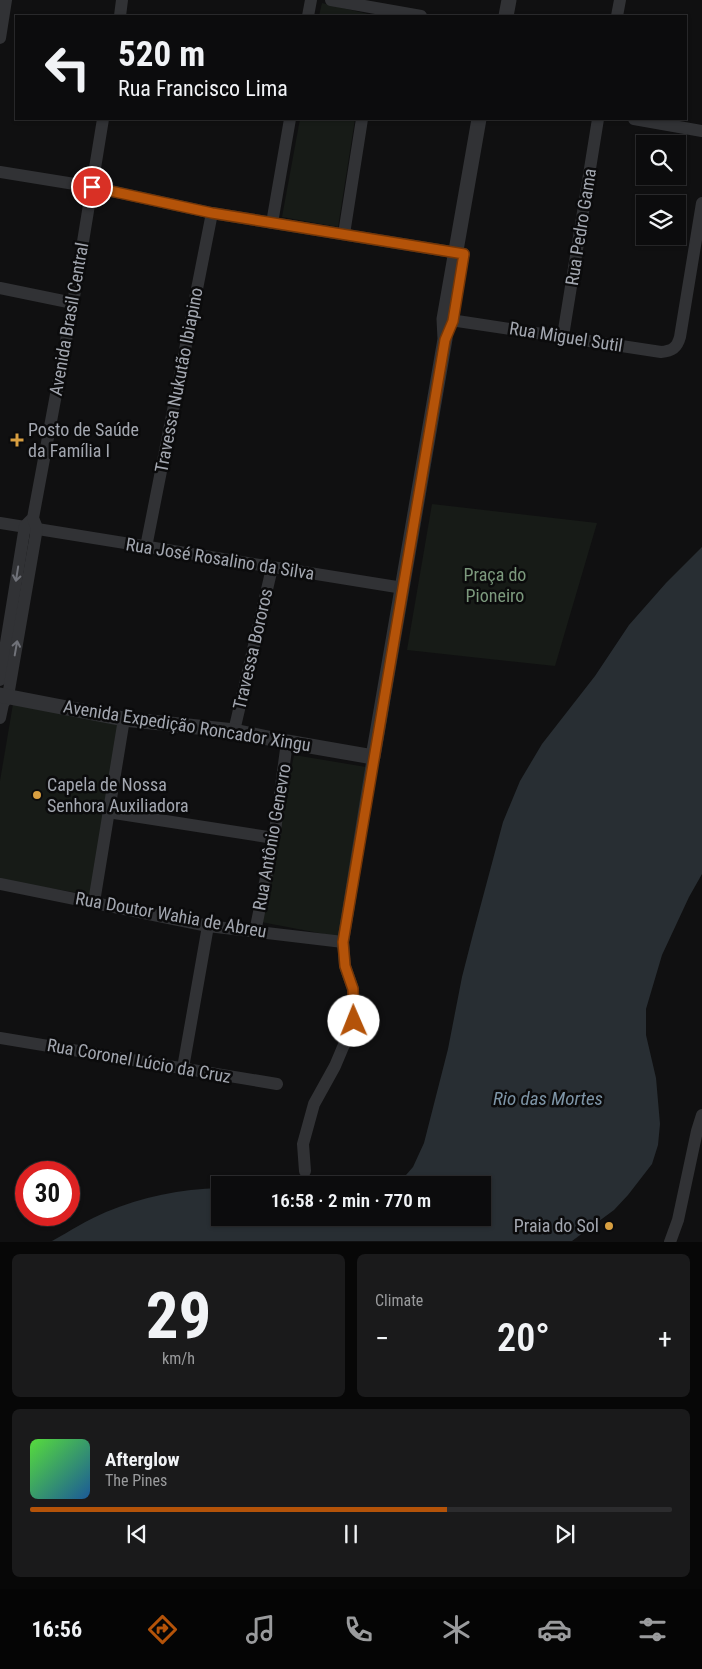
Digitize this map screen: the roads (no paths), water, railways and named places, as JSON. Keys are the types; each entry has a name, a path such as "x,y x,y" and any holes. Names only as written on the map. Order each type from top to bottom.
{"street":[{"path":"0,38 6,0"},
{"path":"120,15 122,0"},
{"path":"308,15 311,0"},
{"path":"331,0 380,12 411,15"},
{"path":"497,15 500,0"},
{"path":"506,15 509,0"},
{"path":"617,15 620,0"},
{"name":"Avenida Brasil Central","path":"0,718 32,524 73,303 103,120"},
{"path":"272,223 290,120"},
{"path":"344,234 362,120"},
{"path":"305,1171 304,1144 314,1104 335,1066 354,1021 353,989 345,966 343,942 460,253 478,120"},
{"path":"460,253 488,120"},
{"name":"Rua Pedro Gama","path":"563,336 598,120"},
{"path":"640,120 702,131"},
{"path":"0,172 92,187 212,213 460,253"},
{"name":"Rua Miguel Sutil","path":"449,320 668,352 677,345 680,337 702,202"},
{"name":"Travessa Nukutão Ibiapino","path":"146,547 212,213"},
{"path":"0,288 73,303"},
{"name":"Rua José Rosalino da Silva","path":"0,523 32,524 146,547 404,588"},
{"name":"Avenida Brasil Central","path":"0,680 32,524"},
{"name":"Travessa Bororos","path":"234,731 272,568"},
{"name":"Avenida Expedição Roncador Xingu","path":"3,698 124,719 234,731 373,758"},
{"path":"94,902 124,719"},
{"name":"Rua Antônio Genevro","path":"256,932 274,838 287,742"},
{"path":"108,812 274,838"},
{"name":"Rua Doutor Wahia de Abreu","path":"0,884 208,926 343,942"},
{"path":"183,1068 208,926"},
{"name":"Rua Coronel Lúcio da Cruz","path":"0,1038 277,1084"},
{"path":"670,1242 678,1220 702,1114"}],"water":[{"name":"Rio das Mortes","path":"702,547 702,874 662,955 646,1009 646,1035 656,1078 660,1124 658,1145 652,1164 628,1195 614,1210 572,1241 52,1241 92,1218 134,1202 176,1192 211,1189 211,1226 491,1226 491,1176 404,1176 413,1167 424,1143 448,1049 462,977 473,934 503,822 520,781 542,744 595,676 629,625 666,583"}],"place":[{"name":"Posto de Saúde da Família I","path":"17,440"},
{"name":"Capela de Nossa Senhora Auxiliadora","path":"37,795"},
{"name":"Praia do Sol","path":"609,1226"}],"park label":[{"name":"Praça do Pioneiro","path":"495,585"}]}
